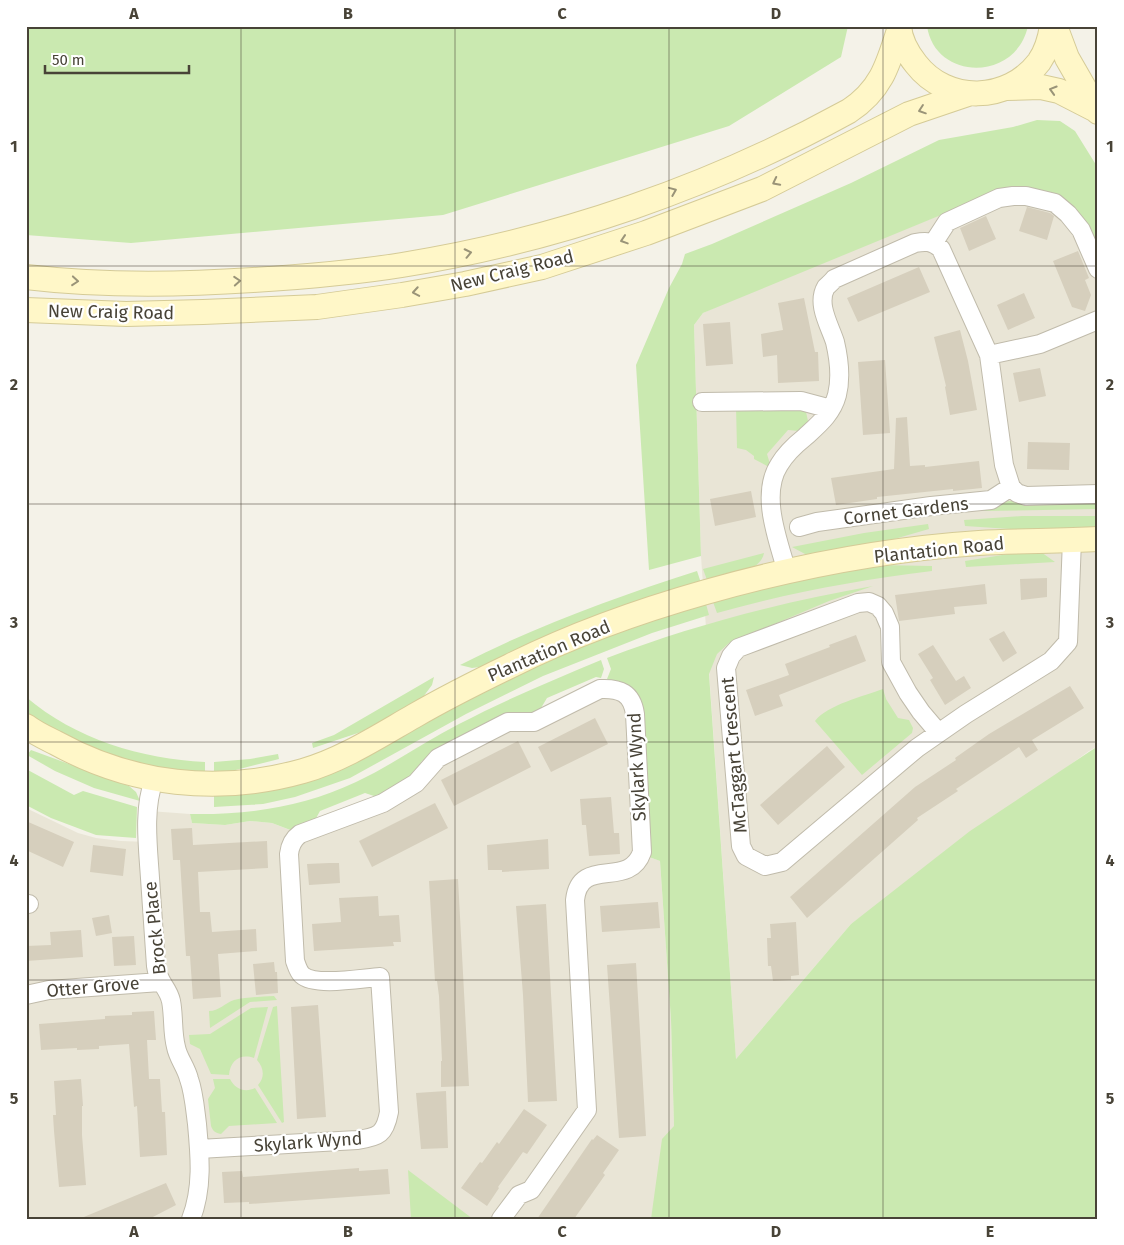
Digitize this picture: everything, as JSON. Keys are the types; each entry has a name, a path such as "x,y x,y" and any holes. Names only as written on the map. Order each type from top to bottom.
{"street":[{"path":"899,28 908,54 923,74 944,88 968,94 988,94 1006,88 1025,77 1039,61 1049,42 1054,26"},
{"path":"1054,26 1067,58 1097,111"},
{"name":"New Craig Road","path":"26,277 86,282 190,284 316,276 401,265 539,236 655,199 740,165 849,111 861,103 878,85 891,56 899,28"},
{"path":"1006,88 1041,86 1059,91 1097,111"},
{"name":"New Craig Road","path":"26,310 126,314 317,307 456,286 542,267 646,233 762,189 909,114 968,94"},
{"path":"934,242 948,222 999,198 1026,196 1055,203 1068,214 1081,230 1098,269"},
{"path":"787,572 770,507 772,481 778,466 789,451 820,424 831,408 836,395 839,373 835,343 823,308 826,288 834,279 915,243 934,242 941,249 989,355 1004,465 1011,488 1016,493 1026,496 1098,494"},
{"path":"989,355 1040,344 1098,320"},
{"path":"702,402 802,401 831,408"},
{"name":"Cornet Gardens","path":"799,527 817,522 931,506 991,500 1011,488"},
{"name":"Plantation Road","path":"26,726 72,752 98,764 154,780 182,784 210,784 256,780 304,771 363,746 441,701 575,637 642,612 706,592 787,572 880,554 978,544 1098,539"},
{"name":"McTaggart Crescent","path":"938,732 908,693 891,662 890,628 884,613 878,606 869,602 858,603 738,648 730,656 726,668 741,846 746,856 766,866 782,862 938,732 1051,661 1068,642 1072,540"},
{"name":"Skylark Wynd","path":"199,1149 365,1139 382,1133 387,1123 388,1112 380,977 317,981 303,976 298,969 295,961 289,854 294,838 300,834 383,803 416,783 438,758 508,722 534,722 600,689 610,689 627,694 634,704 636,714 642,852 639,860 631,868 623,872 594,874 584,879 576,890 587,1110 531,1190 519,1195 501,1219"},
{"name":"Brock Place","path":"154,780 149,805 148,842 156,966 160,982 167,991 170,1000 176,1049 189,1078 194,1102 199,1149 200,1179 191,1219"},
{"name":"Otter Grove","path":"26,995 49,990 160,982"}],"shaded area":[{"path":"1025,189 1062,197 1088,231 1098,250 1098,746 851,924 736,1059 701,556 694,325 703,313 841,255 992,194"},
{"path":"600,689 627,694 649,857 660,861 671,1020 674,1126 651,1219 26,1219 26,808 78,833 96,838 121,841 148,842 149,811 190,814 192,823 225,825 250,821 272,823 300,834 383,803 438,758"}],"green space":[{"path":"26,26 848,26 841,57 729,126 443,215 131,243 26,235"},
{"path":"927,26 1028,26 1021,44 1008,57 993,65 976,68 959,65 944,57 933,44"},
{"path":"1037,120 1060,121 1075,131 1098,168 1098,260 1088,231 1062,197 1025,189 992,194 703,313 694,325 701,556 649,570 636,365 685,254 851,183 939,140 1013,127"},
{"path":"736,407 801,408 806,412 808,421 799,431 788,430 767,454 769,467 754,459 754,456 746,450 737,448"},
{"path":"1009,501 1030,505 1098,503 1098,509 982,511"},
{"path":"1022,516 1098,516 1098,528 1026,530 965,526 964,520"},
{"path":"928,524 929,529 877,544 815,554 805,554 792,547 864,533"},
{"path":"1021,552 1041,552 1055,562 966,567 965,561"},
{"path":"764,553 761,560 749,569 707,580 703,569"},
{"path":"879,565 932,566 932,571 823,588 717,613 713,602 811,577"},
{"path":"697,571 701,583 480,667 472,668 460,665 577,613"},
{"path":"873,586 829,601 729,643 717,654 709,674 736,1059 851,924 970,831 1098,746 1098,1219 651,1219 662,1139 674,1126 671,1020 660,861 649,857 648,797 643,792 641,765 646,758 644,710 639,700 607,679 611,669 607,658 672,635 738,616 805,599"},
{"path":"706,604 709,615 652,633 543,676 466,714 350,778 295,797 263,804 214,807 214,795 470,697 530,668 607,637"},
{"path":"601,660 604,669 601,678 596,677 547,698 538,713 509,714 422,761 411,778 377,797 365,793 320,811 314,822 293,831 272,823 250,821 225,825 192,823 190,814 233,813 275,808 336,791 395,761 476,715 529,690"},
{"path":"434,677 432,685 423,697 367,730 313,748 312,743 334,735"},
{"path":"883,689 886,699 898,718 909,720 913,728 912,733 862,775 815,721 828,710"},
{"path":"26,697 45,712 88,735 134,751 181,760 205,762 205,773 145,766 101,754 64,736 27,713"},
{"path":"31,750 129,786 136,792 140,801 94,788 55,771 27,755"},
{"path":"278,754 279,759 224,773 214,773 214,762"},
{"path":"26,769 74,795 83,791 137,807 136,838 96,835 51,818 26,805"},
{"path":"274,996 277,1000 250,1002 210,1028 209,1011 216,1010 234,1000"},
{"path":"277,1006 284,1122 282,1123 258,1085 262,1079 263,1072 257,1060 273,1007"},
{"path":"268,1007 254,1058 240,1057 237,1059 231,1066 229,1075 211,1074 200,1049 190,1044 189,1035 210,1034 251,1008"},
{"path":"213,1079 230,1079 235,1085 244,1090 255,1088 277,1123 229,1126 221,1134 213,1130 208,1099 215,1088"},
{"path":"408,1170 473,1219 411,1219"}],"building":[{"path":"1027,207 1050,213 1054,216 1047,240 1019,231"},
{"path":"986,216 996,239 969,251 960,228"},
{"path":"1078,251 1089,278 1085,280 1091,295 1085,311 1072,307 1053,261"},
{"path":"919,267 930,292 858,322 847,298"},
{"path":"1024,293 1035,318 1008,330 997,305"},
{"path":"804,298 815,352 818,352 819,381 778,383 777,355 763,357 761,334 783,330 778,303"},
{"path":"730,322 733,364 706,366 703,324"},
{"path":"960,330 977,410 950,415 946,386 934,337"},
{"path":"885,360 890,433 863,435 858,362"},
{"path":"1040,368 1046,396 1019,402 1013,373"},
{"path":"907,417 910,466 925,465 925,467 979,461 982,488 877,497 877,499 836,505 831,478 894,469 896,418"},
{"path":"1028,442 1070,443 1069,470 1027,469"},
{"path":"751,491 756,517 715,526 710,499"},
{"path":"1047,578 1047,597 1021,600 1020,579"},
{"path":"985,584 987,604 954,607 955,614 899,621 895,595"},
{"path":"1004,631 1017,653 1003,662 989,639"},
{"path":"856,635 866,661 779,695 783,706 755,716 746,690 789,675 785,664"},
{"path":"933,645 956,681 964,676 971,688 945,705 930,680 933,678 918,654"},
{"path":"1070,686 1084,708 1032,740 1038,750 1026,758 1019,747 956,789 958,791 917,818 918,820 807,918 790,897 915,787 956,760 955,758 989,734"},
{"path":"595,718 608,744 551,772 538,747"},
{"path":"518,741 531,767 454,806 441,780"},
{"path":"827,746 845,767 778,825 760,805"},
{"path":"611,797 614,833 619,833 620,854 589,856 586,825 582,825 580,799"},
{"path":"435,803 448,828 372,867 359,841"},
{"path":"26,821 74,842 63,867 26,850"},
{"path":"192,828 193,845 267,841 268,868 198,872 200,912 210,912 212,932 256,929 257,951 218,954 221,997 193,999 190,956 186,956 180,860 173,860 171,829"},
{"path":"548,839 549,869 502,872 502,870 488,870 487,845"},
{"path":"93,845 126,849 123,876 90,872"},
{"path":"339,863 340,883 309,885 307,864"},
{"path":"458,879 469,1086 441,1087 442,1061 439,996 437,981 435,981 429,881"},
{"path":"378,896 379,916 399,915 401,942 393,942 394,946 314,951 312,924 341,922 339,898"},
{"path":"658,902 660,928 602,932 600,906"},
{"path":"546,904 557,1101 528,1102 523,995 516,906"},
{"path":"109,915 112,933 96,936 92,918"},
{"path":"796,922 799,975 791,976 791,980 773,981 771,966 768,966 767,938 771,938 770,924"},
{"path":"81,930 83,957 26,961 26,946 51,945 50,932"},
{"path":"134,936 136,965 114,966 112,937"},
{"path":"274,962 275,972 277,972 278,993 256,995 253,964"},
{"path":"636,963 646,1136 619,1138 607,965"},
{"path":"318,1005 326,1117 297,1119 291,1007"},
{"path":"154,1011 156,1040 147,1040 149,1079 160,1079 162,1112 165,1112 167,1155 140,1157 137,1106 134,1107 129,1044 99,1046 99,1049 41,1050 39,1024 105,1019 105,1016 132,1015 132,1012"},
{"path":"81,1079 83,1106 82,1135 86,1185 59,1187 53,1115 56,1115 54,1081"},
{"path":"446,1091 448,1148 421,1149 416,1093"},
{"path":"524,1109 547,1125 527,1154 523,1152 487,1206 461,1188 497,1142 499,1144"},
{"path":"597,1135 619,1150 603,1173 605,1175 574,1219 537,1219 592,1139"},
{"path":"359,1168 359,1171 388,1169 390,1194 249,1204 249,1202 224,1203 222,1172 242,1171 243,1177"},
{"path":"166,1183 176,1205 149,1219 79,1219"}]}
